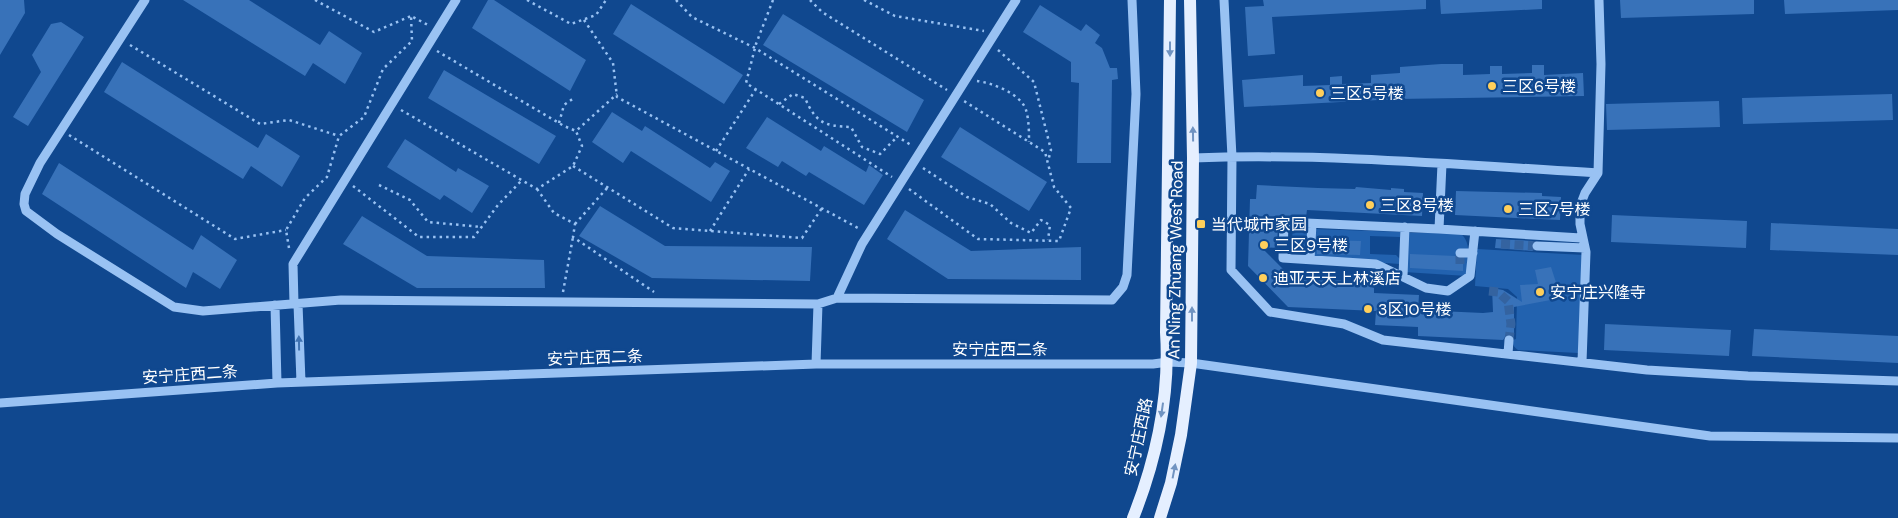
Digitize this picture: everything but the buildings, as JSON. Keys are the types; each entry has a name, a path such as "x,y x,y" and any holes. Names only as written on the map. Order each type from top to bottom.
{"main road":[{"name":"安宁庄西路","path":"1133,518 1150,468 1162,410 1168,362 1166,332 1170,0"},
{"name":"An Ning Zhuang West Road","path":"1160,518 1171,483 1181,435 1191,363 1193,158 1190,0"}],"street":[{"path":"145,0 62,130 24,194 24,204 26,211 57,234 174,306 203,311 341,300 818,304 837,298 1112,300 1123,288 1127,275 1136,94 1132,0"},
{"path":"301,382 293,264 456,0"},
{"path":"837,298 868,234 1016,0"},
{"path":"1224,0 1232,157 1231,270 1270,312 1344,324 1382,340 1647,370 1739,376 1898,381"},
{"path":"1582,362 1585,248 1582,238 1580,206 1585,193 1598,173 1601,64 1599,0"},
{"path":"1193,158 1232,157 1442,164 1598,173"},
{"path":"1439,229 1442,164"},
{"path":"1475,231 1470,276 1448,291 1426,288 1376,264 1283,258 1284,222 1405,227 1475,231 1582,238"},
{"path":"1310,260 1312,224"},
{"path":"1403,276 1405,227"},
{"path":"1537,246 1585,248"},
{"path":"1460,252 1473,254"},
{"path":"816,364 818,304"},
{"path":"275,306 277,383"},
{"path":"1508,354 1509,340"},
{"name":"安宁庄西二条","path":"0,403 301,382 816,364 1153,364 1168,362 1191,363 1710,436 1898,438"}],"path":[{"path":"315,0 374,32 411,16"},
{"path":"527,0 571,24 596,15 606,0"},
{"path":"676,0 692,17 755,48 920,152"},
{"path":"774,0 755,48 746,83 900,182 978,239 1059,241 1071,208 1054,187 1045,152 822,12 810,0"},
{"path":"864,0 895,16 995,34"},
{"path":"411,16 437,30"},
{"path":"293,264 286,230 305,198 327,177 338,136 364,118 383,69 412,41 411,16"},
{"path":"584,20 613,63 618,97 868,234"},
{"path":"120,39 260,124 289,120 338,136"},
{"path":"990,42 1034,82 1051,150 1047,162"},
{"path":"428,46 559,123 576,131 582,146 573,166 537,189"},
{"path":"966,80 989,82 1007,90 1026,109 1029,142"},
{"path":"716,151 756,89"},
{"path":"576,131 617,94"},
{"path":"779,104 793,94 805,98 812,116 832,126 851,127 862,147 880,154 897,137"},
{"path":"559,123 564,105 574,98"},
{"path":"392,105 537,189 554,212 575,224"},
{"path":"62,130 235,239 286,230"},
{"path":"913,162 967,197 990,204 1011,224 1031,233 1041,220 1050,225 1048,240"},
{"path":"573,166 673,228 802,238 822,208"},
{"path":"710,231 749,169"},
{"path":"345,180 419,238 474,237 522,180"},
{"path":"379,185 410,200 428,222 482,227"},
{"path":"561,302 575,224 608,187"},
{"path":"573,237 670,303"}],"shaded area":[{"path":"1293,228 1308,230 1305,250 1291,250"},
{"path":"1315,229 1400,232 1400,237 1370,236 1370,254 1396,255 1401,260 1400,264 1311,258"},
{"path":"1407,233 1460,233 1467,242 1468,247 1467,276 1404,272"},
{"path":"1477,249 1584,255 1578,353 1518,350 1515,348 1513,340 1516,339 1517,297 1508,289 1475,286"}],"tunnel":[{"path":"1501,244 1537,246"},
{"path":"1460,253 1460,264"},
{"path":"1489,291 1498,292 1508,301 1511,324 1509,340"}],"place":[{"name":"三区6号楼","path":"1492,86"},
{"name":"三区5号楼","path":"1320,93"},
{"name":"三区8号楼","path":"1370,205"},
{"name":"三区7号楼","path":"1508,209"},
{"name":"当代城市家园","path":"1201,224"},
{"name":"三区9号楼","path":"1264,245"},
{"name":"迪亚天天上林溪店","path":"1263,278"},
{"name":"安宁庄兴隆寺","path":"1540,292"},
{"name":"3区10号楼","path":"1368,309"}]}
